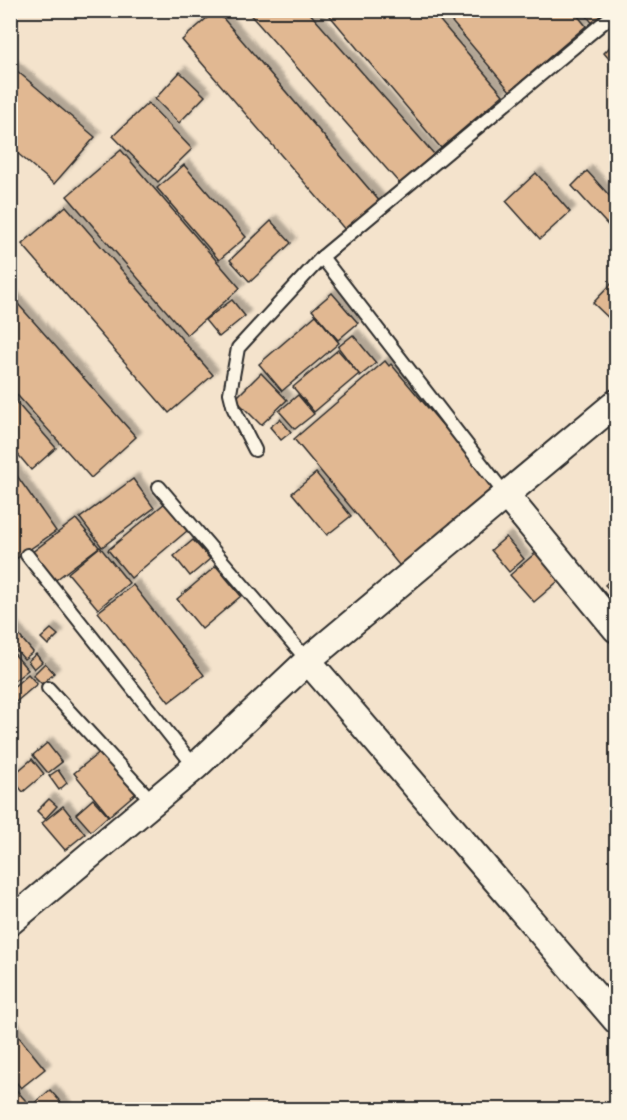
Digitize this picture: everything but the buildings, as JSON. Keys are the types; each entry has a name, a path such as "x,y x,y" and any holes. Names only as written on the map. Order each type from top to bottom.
{"street":[{"path":"10,922 195,767 308,662 505,494 612,415"},
{"path":"505,494 616,629"},
{"path":"308,662 616,1020"}],"lane":[{"path":"255,450 234,409 230,393 238,348 322,257 616,12"},
{"path":"322,257 505,494"},
{"path":"159,487 308,662"},
{"path":"27,555 195,767"},
{"path":"48,688 152,801"}]}
